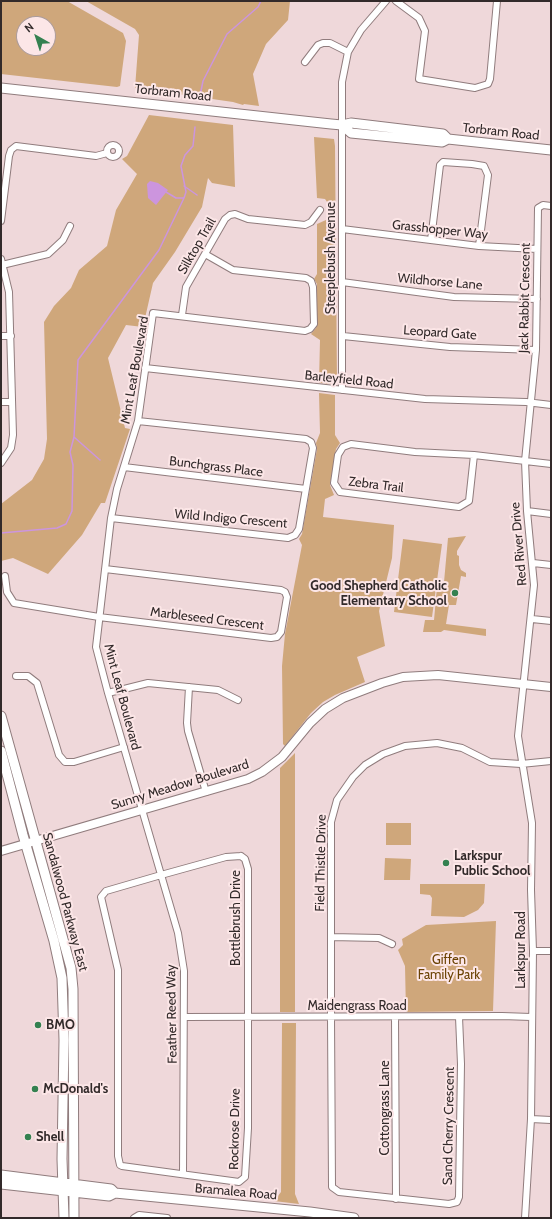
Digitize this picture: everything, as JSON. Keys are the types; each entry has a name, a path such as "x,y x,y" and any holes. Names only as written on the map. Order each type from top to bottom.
{"main road":[{"name":"Torbram Road","path":"1,88 342,125 351,132 442,142 448,139 551,150"},
{"name":"Sandalwood Parkway East","path":"1,716 71,968 73,989 74,1218"},
{"name":"Sandalwood Parkway East","path":"1,751 26,844 53,934 62,978 64,1040 64,1218"},
{"name":"Bramalea Road","path":"1,1175 63,1187"},
{"name":"Bramalea Road","path":"1,1184 111,1189 115,1193 310,1212 354,1218"}],"street":[{"name":"Steeplebush Avenue","path":"342,390 342,82 348,52 361,30 386,1"},
{"path":"396,1 419,18 425,30 419,79 475,88 488,84 490,78 498,1"},
{"path":"305,62 318,45 323,42 330,43 348,52"},
{"path":"1,221 10,153 16,146 96,156 107,153"},
{"path":"431,240 440,166 444,162 472,164 484,166 488,174 479,246"},
{"name":"Jack Rabbit Crescent","path":"532,402 536,350 538,208 543,205 551,206"},
{"name":"Silktop Trail","path":"182,315 186,287 225,219 230,215 235,214 248,219 305,225 311,222 320,210"},
{"path":"1,463 8,455 12,444 9,292 2,262 48,254 63,240 70,226"},
{"name":"Grasshopper Way","path":"342,229 479,246 537,248"},
{"name":"Mint Leaf Boulevard","path":"142,810 97,652 99,617 111,518 117,489 138,421 153,313 182,315 305,331 310,329 314,324 313,287 311,281 306,278 233,270 205,254"},
{"name":"Wildhorse Lane","path":"342,282 454,297 537,299"},
{"path":"1,336 11,336"},
{"name":"Leopard Gate","path":"343,336 450,347 536,350"},
{"name":"Barleyfield Road","path":"145,368 425,399 532,402 551,405"},
{"path":"1,402 12,402"},
{"name":"Red River Drive","path":"523,684 532,619 534,586 527,511 525,461 532,402"},
{"name":"Wild Indigo Crescent","path":"111,518 288,538 295,535 299,529 313,448 311,442 306,439 138,421"},
{"name":"Zebra Trail","path":"474,455 469,501 459,507 340,492 334,483 338,455 343,447 351,444 415,452 474,455 551,464"},
{"name":"Bunchgrass Place","path":"124,467 306,489"},
{"path":"527,511 551,514"},
{"path":"533,563 551,565"},
{"name":"Marbleseed Crescent","path":"99,617 271,638 277,637 281,632 287,597 285,592 281,590 105,569"},
{"path":"5,576 7,592 14,603 99,617"},
{"path":"532,619 551,621"},
{"name":"Sunny Meadow Boulevard","path":"1,851 241,782 262,772 282,757 310,723 325,709 343,698 382,683 408,676 438,675 551,687"},
{"path":"16,676 28,676 37,683 59,755 65,762 74,762 124,747"},
{"path":"108,693 148,682 218,690 238,700"},
{"name":"Larkspur Road","path":"523,684 518,736 521,764 532,823 531,890 533,951 531,1018 531,1119 525,1218"},
{"path":"189,687 187,727 206,792"},
{"name":"Field Thistle Drive","path":"331,1017 332,812 337,800 353,777 365,765 383,754 405,746 432,743 462,748 490,762 521,764 551,761"},
{"name":"Feather Reed Way","path":"142,810 178,933 184,971 183,1174"},
{"name":"Bottlebrush Drive","path":"161,874 226,857 241,856 245,859 248,869 247,1017"},
{"name":"Rockrose Drive","path":"161,874 106,891 101,897 118,970 118,1161 122,1166 239,1182 245,1177 248,1128 247,1017"},
{"path":"331,937 379,938 392,944"},
{"path":"533,951 551,951"},
{"name":"Maidengrass Road","path":"184,1017 531,1018"},
{"name":"Sand Cherry Crescent","path":"331,1017 332,1187 339,1192 448,1204 457,1202 459,1196 461,1064 459,1017"},
{"name":"Cottongrass Lane","path":"395,1017 396,1199"},
{"path":"531,1119 551,1120"},
{"path":"134,1218 139,1215 166,1218"}],"green space":[{"path":"1,1 67,1 123,33 126,41 120,86 117,87 1,74"},
{"path":"86,1 290,1 288,20 266,44 253,74 259,106 243,105 233,102 135,88 139,35 135,29"},
{"path":"149,115 233,125 235,187 212,183 208,178 202,207 175,252 153,283 143,327 126,325 108,358 125,428 130,429 105,503 101,503 82,535 48,574 13,558 1,561 1,504 32,480 44,459 47,439 44,322 54,306 71,288 79,270 107,246 116,210 137,174 122,159 127,156"},
{"path":"314,137 334,139 335,146 337,384 319,383 320,340 311,334 316,328 317,323 317,284 314,279 317,274 317,224 326,220 331,212 330,206 325,199 317,198"},
{"path":"319,393 335,395 335,435 340,443 336,449 330,485 334,495 325,499 323,517 394,525 392,558 379,611 385,646 357,657 365,682 323,702 311,713 285,746 283,744 282,666 285,634 302,545 299,539 302,534 317,449 316,443 320,433"},
{"path":"466,536 457,551 457,555 459,556 459,565 461,570 466,573 466,577 461,576 456,605 449,605 446,624 486,629 486,636 444,630 441,632 423,632 425,620 434,620 437,587 441,587 444,582 448,538"},
{"path":"403,539 442,544 432,617 394,612"},
{"path":"295,753 295,1012 280,1012 280,768"},
{"path":"386,823 411,823 411,845 386,845"},
{"path":"385,858 411,859 410,880 384,880"},
{"path":"420,884 485,884 484,903 478,910 464,917 431,916 432,898 430,895 420,894"},
{"name":"Giffen Family Park","path":"496,921 493,1011 406,1012 405,966 398,950 403,945 402,939 426,925"},
{"path":"282,1023 296,1023 295,1194 299,1204 274,1201 281,1192"}],"shaded area":[{"path":"150,181 158,183 168,190 156,205 148,198 147,184"}],"waterway":[{"path":"200,96 203,81 227,34 258,7 261,1"},
{"path":"1,533 57,528 66,524 72,511 73,465 70,452 74,437 78,360 159,250 186,192 181,166 185,155 193,146 195,127"},
{"path":"184,186 197,195"},
{"path":"166,192 176,198 184,198"},
{"path":"74,437 100,460"}],"place":[{"name":"Good Shepherd Catholic Elementary School","path":"455,593"},
{"name":"Larkspur Public School","path":"446,863"},
{"name":"BMO","path":"38,1025"},
{"name":"McDonald's","path":"35,1089"},
{"name":"Shell","path":"28,1137"}]}
